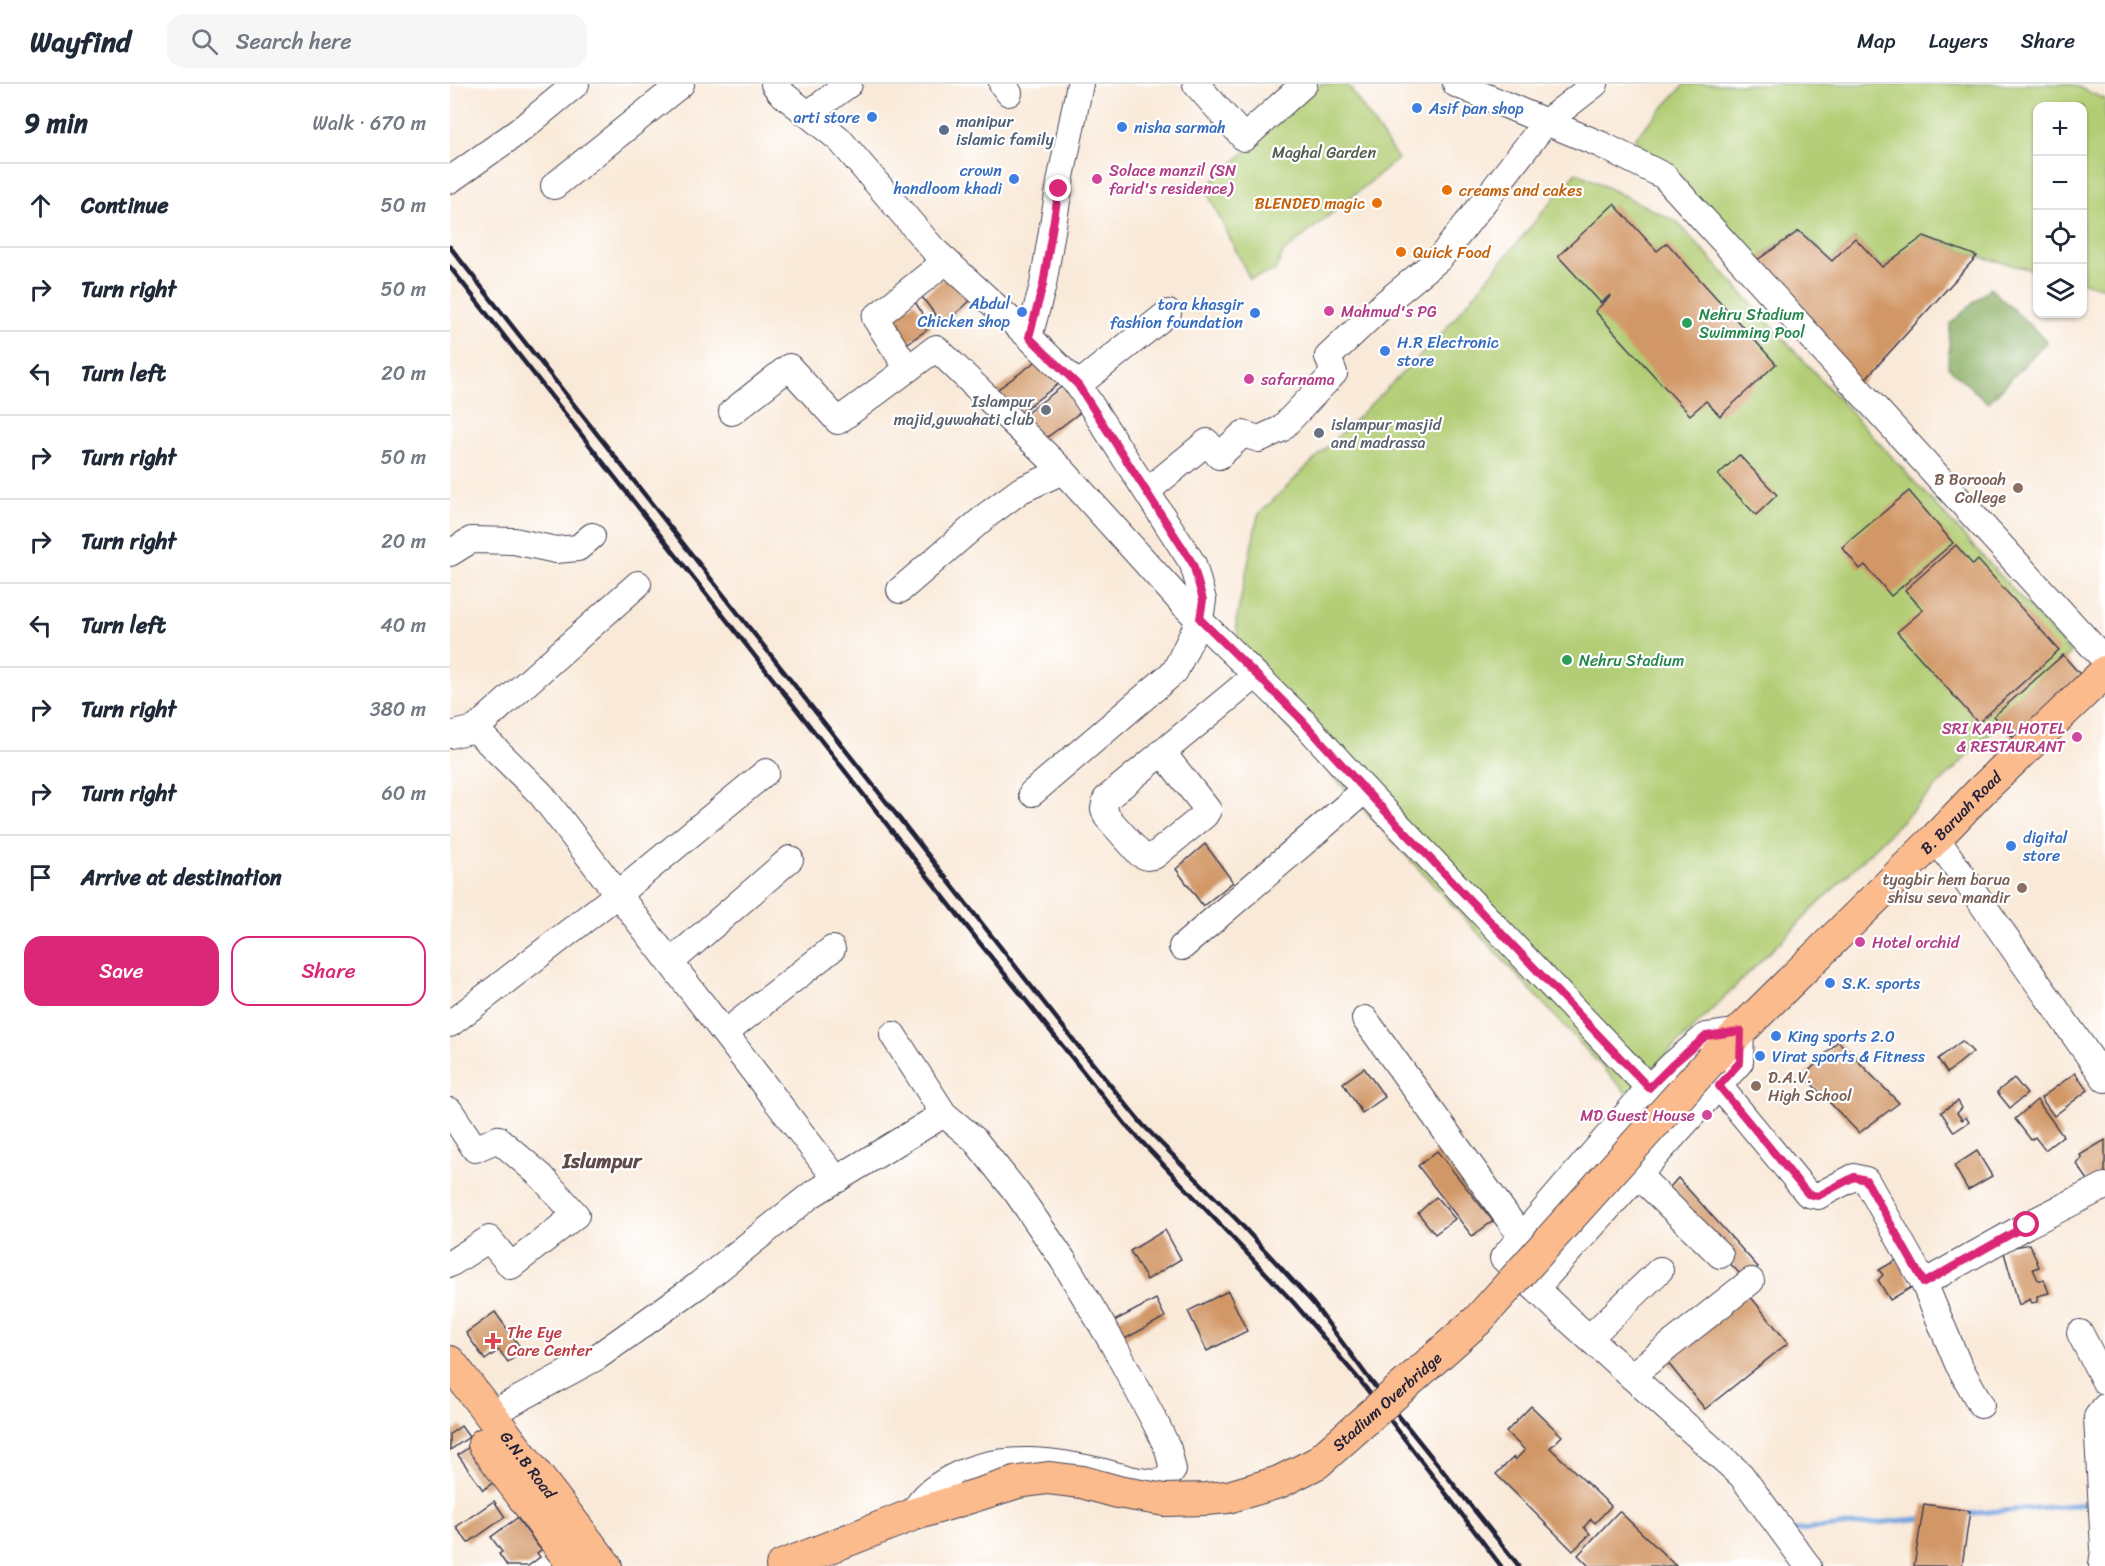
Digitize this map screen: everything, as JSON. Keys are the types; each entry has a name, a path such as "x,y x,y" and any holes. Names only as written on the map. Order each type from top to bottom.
{"main road":[{"name":"B. Baruah Road","path":"1741,1031 1980,792 2105,672"},
{"name":"Stadium Overbridge","path":"912,1515 1018,1482 1048,1478 1082,1482 1118,1492 1164,1500 1228,1497 1279,1482 1317,1463 1478,1320 1644,1132 1715,1072 1741,1031"},
{"name":"G.N.B Road","path":"450,1362 606,1566"},
{"name":"G.N.B Road","path":"450,1397 574,1566"},
{"path":"782,1566 912,1515"}],"street":[{"path":"450,180 519,131 576,84"},
{"path":"554,186 681,84"},
{"path":"774,84 839,139 933,249 1078,385 1193,564 1203,600 1200,619 1175,671 1032,793"},
{"path":"808,114 849,84"},
{"path":"1029,337 1043,285 1061,177 1080,84"},
{"path":"1196,84 1244,138 1304,84"},
{"path":"1456,84 1602,145 1664,176 2105,660"},
{"path":"1147,490 1207,442 1219,456 1243,435 1259,439 1281,429 1334,373 1328,357 1385,303 1440,258 1546,122 1595,84"},
{"path":"908,369 875,318 945,261"},
{"path":"1078,385 1168,313"},
{"path":"732,412 789,367 838,422 936,348 1063,471 1200,619 1299,717 1365,790 1649,1088"},
{"path":"900,590 987,514 1021,490 1063,471"},
{"path":"450,553 471,540 514,541 556,550 578,548 592,536"},
{"path":"450,735 475,729 638,584"},
{"path":"1162,752 1255,675"},
{"path":"475,729 541,794 837,1179"},
{"path":"450,1024 618,894 766,772"},
{"path":"1182,947 1365,790"},
{"path":"1936,838 2105,1079"},
{"path":"671,962 790,859"},
{"path":"725,1033 832,949"},
{"path":"1365,1019 1521,1236"},
{"path":"1741,1031 1706,1036 1672,1065 1649,1088 1503,1258 1741,1475 1808,1566"},
{"path":"893,1035 944,1114 974,1138 1063,1260 1112,1342 1156,1424 1168,1449 1173,1470 1163,1483 1147,1484 1089,1469 1026,1461 1000,1461 976,1466 930,1490 918,1503 912,1515"},
{"path":"1536,1288 1638,1175 1715,1072 1808,1194 1818,1196 1854,1177 1866,1180 1924,1283 1958,1364 1981,1405"},
{"path":"450,1111 474,1149 498,1139 552,1187 576,1215 511,1266 489,1239 450,1264"},
{"path":"489,1415 597,1357 697,1286 811,1195 944,1114"},
{"path":"1638,1175 1720,1255"},
{"path":"1924,1283 2027,1225 2105,1186"},
{"path":"1589,1338 1660,1270"},
{"path":"1631,1376 1751,1281"},
{"path":"2080,1333 2105,1383"},
{"path":"2102,1566 2104,1549 2097,1417 2105,1407"}],"green space":[{"name":"Maghal Garden","path":"1321,84 1347,84 1398,159 1283,253 1275,271 1250,279 1205,188"},
{"path":"1685,84 2071,84 2105,99 2105,288 2087,283 2087,102 2033,102 2033,270 1977,256 1925,236 1882,267 1855,238 1832,261 1799,229 1750,265 1678,176 1634,139"},
{"path":"1576,172 1677,222 2071,653 1627,1094 1245,681 1236,622 1258,515 1439,337"},
{"path":"1990,288 2047,341 1988,403 1948,367 1950,324"}],"building":[{"name":"Nehru Stadium Swimming Pool","path":"1614,204 1657,251 1667,243 1776,364 1720,416 1706,401 1690,415 1595,311 1611,296 1601,303 1558,256"},
{"path":"1799,231 1832,261 1855,238 1882,267 1924,236 1977,256 1857,388 1750,265"},
{"path":"947,276 970,301 943,325 922,297"},
{"path":"915,302 931,327 902,347 885,319"},
{"path":"1042,357 1061,382 1013,418 994,392"},
{"path":"1064,385 1082,411 1033,448 1015,422"},
{"path":"1739,455 1777,495 1756,515 1718,475"},
{"path":"1909,491 1953,543 1891,596 1865,565 1860,569 1842,547"},
{"path":"1956,545 1973,565 1978,560 2059,650 1978,723 1897,632 1923,610 1905,590"},
{"path":"2063,655 2085,680 2016,741 1994,716"},
{"path":"1205,844 1233,882 1203,906 1176,869"},
{"path":"1838,1041 1899,1103 1859,1133 1804,1076"},
{"path":"1962,1041 1973,1052 1947,1073 1938,1059"},
{"path":"1364,1068 1385,1097 1362,1113 1343,1083"},
{"path":"2075,1073 2088,1090 2054,1116 2041,1098"},
{"path":"2014,1078 2027,1094 2010,1108 1997,1092"},
{"path":"2037,1100 2063,1136 2045,1150 2035,1137 2031,1140 2015,1119"},
{"path":"1958,1101 1962,1108 1957,1113 1962,1120 1966,1117 1969,1122 1954,1132 1941,1112"},
{"path":"2105,1140 2105,1172 2090,1183 2077,1164 2082,1158 2080,1155"},
{"path":"1437,1151 1493,1221 1472,1236 1418,1166"},
{"path":"1977,1151 1992,1176 1968,1190 1954,1166"},
{"path":"1678,1178 1758,1267 1745,1279 1663,1195"},
{"path":"1436,1197 1455,1219 1435,1234 1418,1213"},
{"path":"1165,1230 1181,1259 1147,1280 1130,1251"},
{"path":"2030,1244 2039,1267 2033,1269 2038,1280 2044,1280 2049,1293 2037,1296 2037,1302 2032,1303 2030,1299 2019,1305 2003,1249"},
{"path":"1898,1259 1912,1287 1890,1300 1878,1280 1883,1275 1879,1270"},
{"path":"1228,1291 1247,1331 1207,1351 1188,1311"},
{"path":"1746,1291 1788,1343 1705,1409 1664,1358"},
{"path":"1156,1299 1165,1317 1123,1340 1114,1321"},
{"path":"495,1312 523,1351 508,1362 499,1350 485,1360 466,1333"},
{"path":"1531,1406 1562,1436 1550,1448 1611,1506 1595,1523 1591,1519 1584,1527 1590,1534 1573,1551 1496,1474 1525,1450 1506,1432"},
{"path":"461,1426 469,1437 450,1450 450,1434"},
{"path":"473,1444 498,1479 483,1490 458,1455"},
{"path":"494,1501 505,1517 468,1543 456,1527"},
{"path":"1924,1504 1970,1511 1962,1566 1914,1566"},
{"path":"1619,1511 1676,1566 1589,1566 1578,1555"},
{"path":"517,1518 541,1550 537,1553 540,1557 528,1566 507,1566 499,1554 502,1552 491,1537"}],"waterway":[{"path":"1963,1514 2087,1504"},
{"path":"1790,1531 1927,1518"}],"railway":[{"path":"450,247 1075,1042 1143,1125 1238,1221 1313,1303 1370,1380 1519,1566"},
{"path":"450,267 979,942 1126,1125 1294,1303 1362,1383 1501,1566"}],"place":[{"name":"Asif pan shop","path":"1417,108"},
{"name":"arti store","path":"872,117"},
{"name":"nisha sarmah","path":"1122,127"},
{"name":"manipur islamic family","path":"944,130"},
{"name":"crown handloom khadi","path":"1014,179"},
{"name":"Solace manzil (SN farid's residence)","path":"1097,179"},
{"name":"creams and cakes","path":"1447,190"},
{"name":"BLENDED magic","path":"1377,203"},
{"name":"Quick Food","path":"1401,252"},
{"name":"Mahmud's PG","path":"1329,311"},
{"name":"Abdul Chicken shop","path":"1022,312"},
{"name":"tora khasgir fashion foundation","path":"1255,313"},
{"name":"Nehru Stadium Swimming Pool","path":"1687,323"},
{"name":"H.R Electronic store","path":"1385,351"},
{"name":"safarnama","path":"1249,379"},
{"name":"Islampur majid,guwahati club","path":"1046,410"},
{"name":"islampur masjid and madrassa","path":"1319,433"},
{"name":"B Borooah College","path":"2018,488"},
{"name":"Nehru Stadium","path":"1567,660"},
{"name":"SRI KAPIL HOTEL & RESTAURANT","path":"2077,737"},
{"name":"digital store","path":"2011,846"},
{"name":"tyagbir hem barua shisu seva mandir","path":"2022,888"},
{"name":"Hotel orchid","path":"1860,942"},
{"name":"S.K. sports","path":"1830,983"},
{"name":"King sports 2.0","path":"1776,1036"},
{"name":"Virat sports & Fitness","path":"1760,1056"},
{"name":"D.A.V. High School","path":"1756,1086"},
{"name":"MD Guest House","path":"1707,1115"},
{"name":"The Eye Care Center","path":"493,1341"}],"district":[{"name":"Islumpur","path":"602,1161"}],"route":[{"path":"1059,189 1043,285 1029,337 1078,385 1193,564 1203,600 1200,619 1299,717 1365,790 1649,1088 1706,1036 1741,1031 1740,1062 1719,1086 1808,1194 1818,1196 1854,1177 1866,1180 1924,1283 2027,1225"}]}
